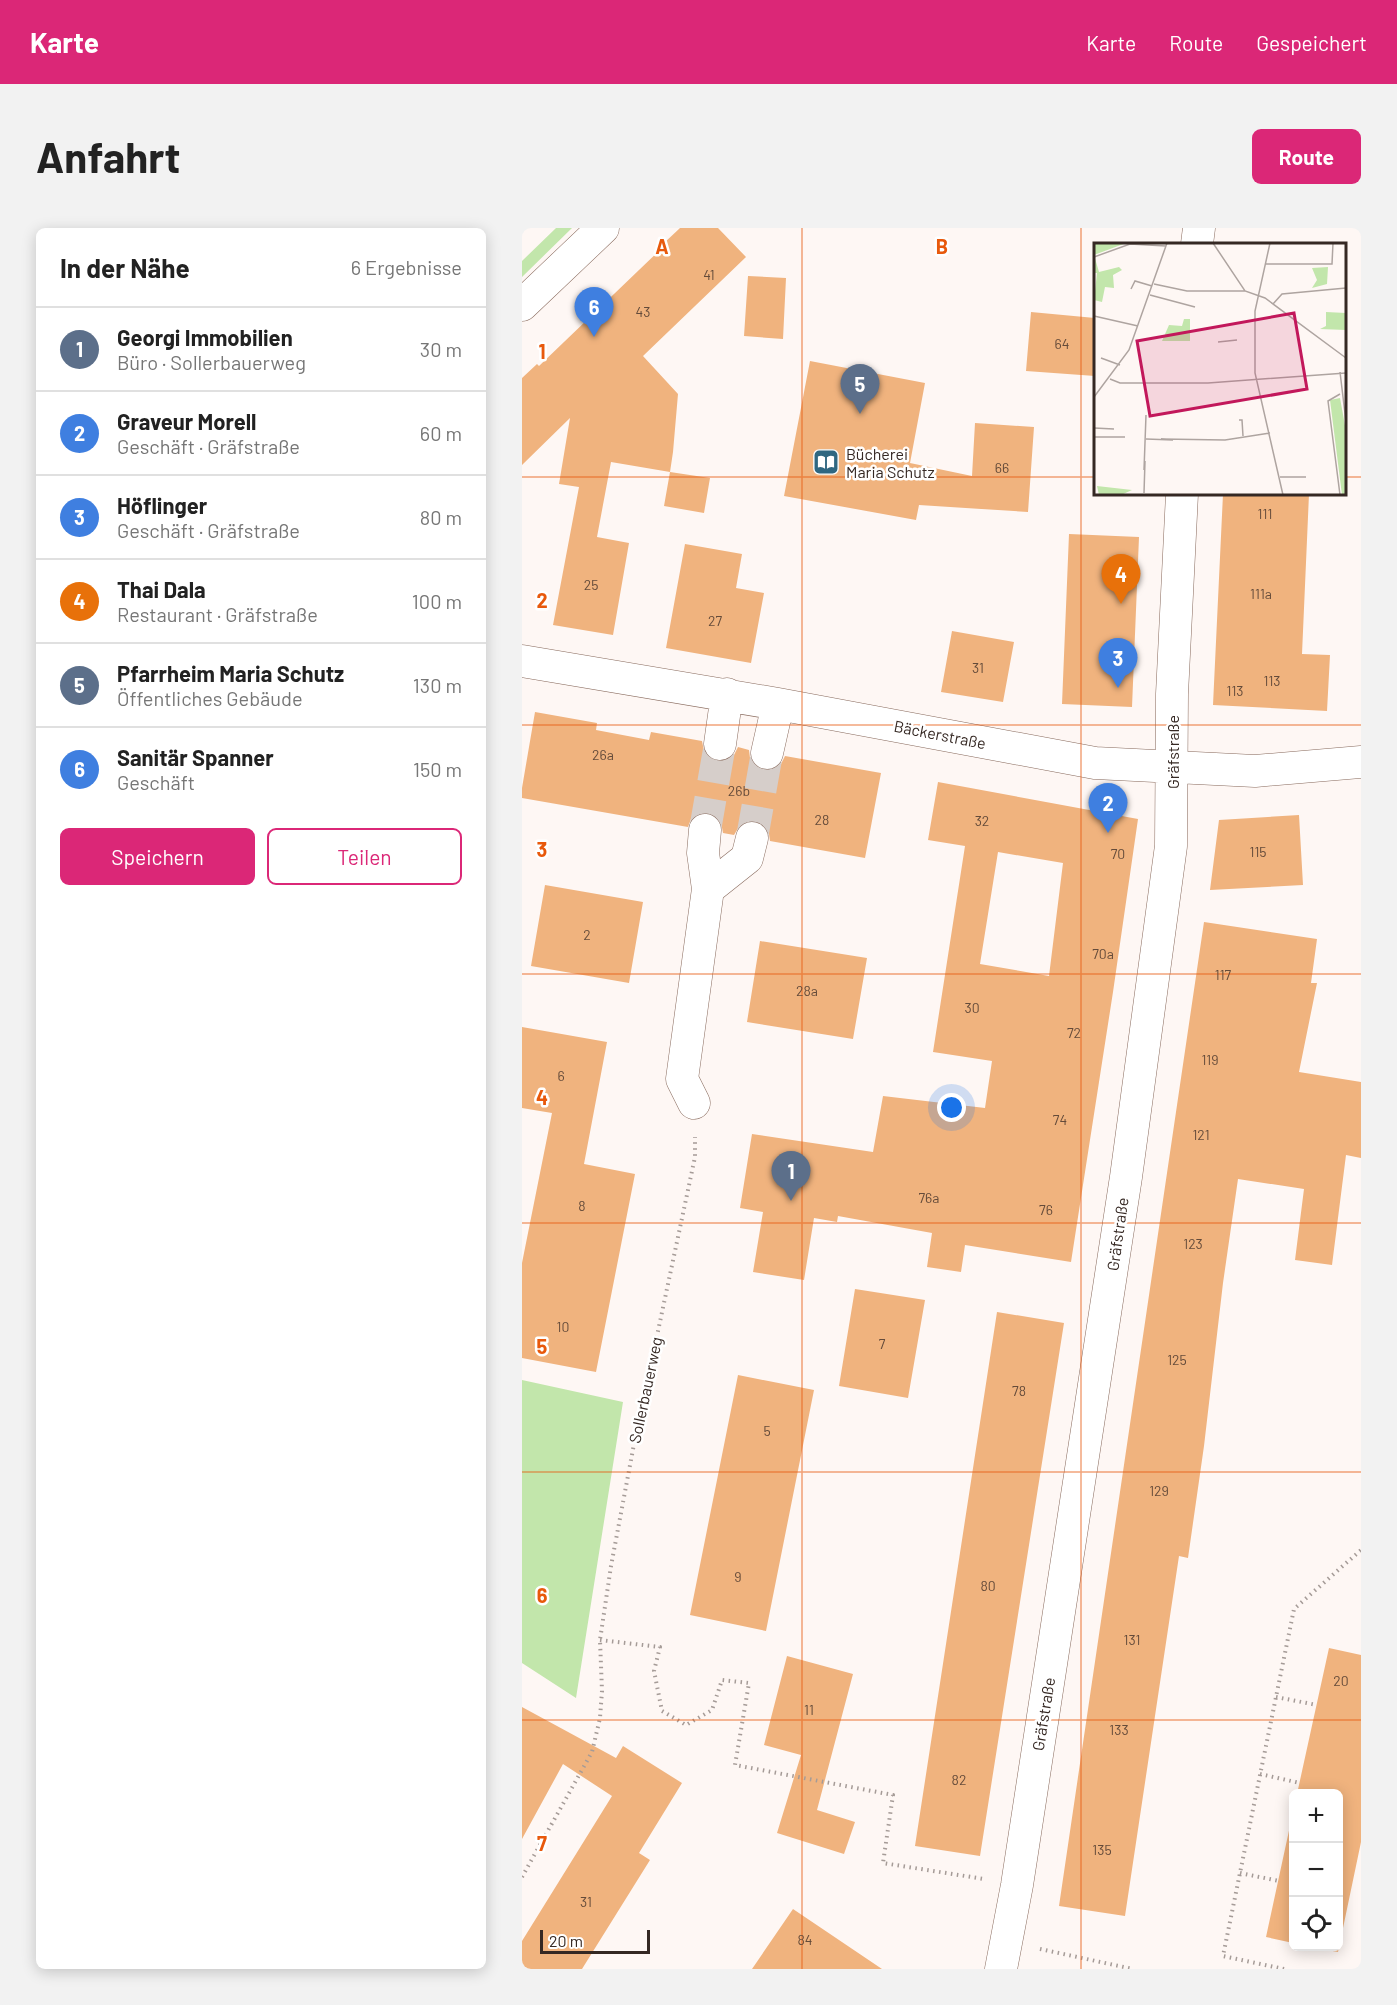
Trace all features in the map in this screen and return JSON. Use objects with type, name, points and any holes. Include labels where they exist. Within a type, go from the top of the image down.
[{"type":"street","points":[[522,306],[603,228]]},
{"type":"street","points":[[1197,243],[1199,228]]},
{"type":"street","name":"Gräfstraße","points":[[1004,1955],[1017,1885],[1132,1130],[1171,846],[1172,694],[1182,495]]},
{"type":"street","name":"Bäckerstraße","points":[[522,661],[727,694],[1095,763],[1255,771],[1361,762]]},
{"type":"street","points":[[720,744],[727,694]]},
{"type":"street","points":[[767,753],[778,704]]},
{"type":"street","points":[[694,1103],[682,1079],[708,889],[703,853],[705,830]]},
{"type":"street","points":[[708,889],[747,858],[752,838]]},
{"type":"path","name":"Sollerbauerweg","points":[[522,1877],[592,1752],[600,1718],[602,1691],[600,1640],[611,1566],[634,1444],[695,1157],[694,1103]]},
{"type":"path","points":[[1284,1969],[1223,1956],[1294,1610],[1361,1550]]},
{"type":"path","points":[[600,1640],[660,1647],[654,1671],[662,1711],[686,1725],[712,1710],[722,1680],[749,1683],[735,1765],[893,1795],[883,1863],[1017,1885]]},
{"type":"path","points":[[1276,1697],[1317,1705]]},
{"type":"path","points":[[1260,1774],[1300,1783]]},
{"type":"path","points":[[1240,1873],[1279,1881]]},
{"type":"path","points":[[1004,1955],[1133,1969]]},
{"type":"green space","points":[[556,228],[572,228],[522,277],[522,261]]},
{"type":"green space","points":[[522,1380],[623,1402],[576,1698],[522,1663]]},
{"type":"building","points":[[680,228],[718,228],[746,257],[643,356],[678,394],[673,452],[670,472],[611,462],[597,537],[629,543],[613,635],[553,625],[579,487],[559,484],[570,418],[522,465],[522,378],[537,364],[539,366]]},
{"type":"building","points":[[748,276],[786,278],[783,339],[744,336]]},
{"type":"building","points":[[1031,312],[1094,318],[1094,376],[1026,371]]},
{"type":"building","points":[[810,361],[925,383],[910,463],[972,476],[975,423],[1034,427],[1028,512],[919,505],[916,520],[784,496]]},
{"type":"building","points":[[670,472],[710,478],[704,513],[664,506]]},
{"type":"building","points":[[1223,495],[1309,495],[1302,654],[1330,655],[1327,711],[1213,705]]},
{"type":"building","points":[[1069,534],[1139,537],[1132,707],[1062,704]]},
{"type":"building","points":[[685,544],[742,554],[736,588],[764,593],[751,663],[666,648]]},
{"type":"building","points":[[952,631],[1014,642],[1003,702],[941,692]]},
{"type":"building","points":[[535,712],[597,723],[596,730],[649,740],[651,732],[702,741],[704,751],[709,758],[717,762],[727,760],[734,755],[738,747],[749,750],[754,766],[764,771],[780,766],[785,756],[881,773],[865,858],[770,841],[765,826],[756,820],[740,825],[734,835],[723,833],[721,822],[716,816],[707,812],[697,814],[691,819],[688,827],[522,798]]},
{"type":"building","points":[[938,782],[1138,819],[1071,1262],[965,1245],[961,1272],[927,1267],[932,1233],[838,1216],[837,1222],[814,1218],[804,1280],[753,1272],[763,1212],[740,1208],[752,1134],[873,1152],[883,1096],[985,1108],[992,1061],[933,1052],[965,846],[928,840]],"holes":[[[998,852],[1063,863],[1049,976],[980,964]]]},
{"type":"building","points":[[1299,815],[1303,885],[1210,890],[1219,820]]},
{"type":"building","points":[[545,885],[643,902],[629,983],[531,966]]},
{"type":"building","points":[[1204,922],[1317,939],[1311,983],[1317,983],[1299,1072],[1361,1082],[1361,1158],[1346,1155],[1332,1265],[1295,1260],[1304,1189],[1238,1179],[1188,1558],[1179,1556],[1125,1916],[1059,1906]]},
{"type":"building","points":[[760,941],[867,958],[853,1039],[747,1022]]},
{"type":"building","points":[[522,1027],[607,1042],[584,1164],[635,1174],[596,1372],[522,1358],[522,1263],[552,1113],[522,1108]]},
{"type":"building","points":[[855,1289],[925,1300],[908,1398],[839,1386]]},
{"type":"building","points":[[997,1312],[1064,1323],[980,1856],[915,1846]]},
{"type":"building","points":[[738,1375],[814,1390],[766,1631],[690,1615]]},
{"type":"building","points":[[1329,1648],[1361,1655],[1361,1842],[1343,1928],[1343,1789],[1298,1789]]},
{"type":"building","points":[[787,1656],[853,1674],[817,1810],[855,1822],[844,1854],[777,1833],[801,1755],[764,1745]]},
{"type":"building","points":[[522,1707],[616,1758],[623,1746],[682,1783],[639,1853],[650,1860],[582,1969],[522,1969],[522,1941],[612,1796],[563,1764],[522,1839]]},
{"type":"building","points":[[1289,1831],[1289,1942],[1266,1937]]},
{"type":"building","points":[[793,1909],[882,1969],[752,1969]]},
{"type":"tunnel","points":[[705,830],[720,744]]},
{"type":"tunnel","points":[[752,838],[767,753]]},
{"type":"place","name":"Sanitär Spanner","points":[[594,337]]},
{"type":"place","name":"Pfarrheim Maria Schutz","points":[[860,414]]},
{"type":"place","name":"Bücherei Maria Schutz","points":[[826,462]]},
{"type":"place","name":"Thai Dala","points":[[1121,604]]},
{"type":"place","name":"Höflinger","points":[[1118,688]]},
{"type":"place","name":"Graveur Morell","points":[[1108,833]]},
{"type":"place","name":"Georgi Immobilien","points":[[791,1201]]}]
